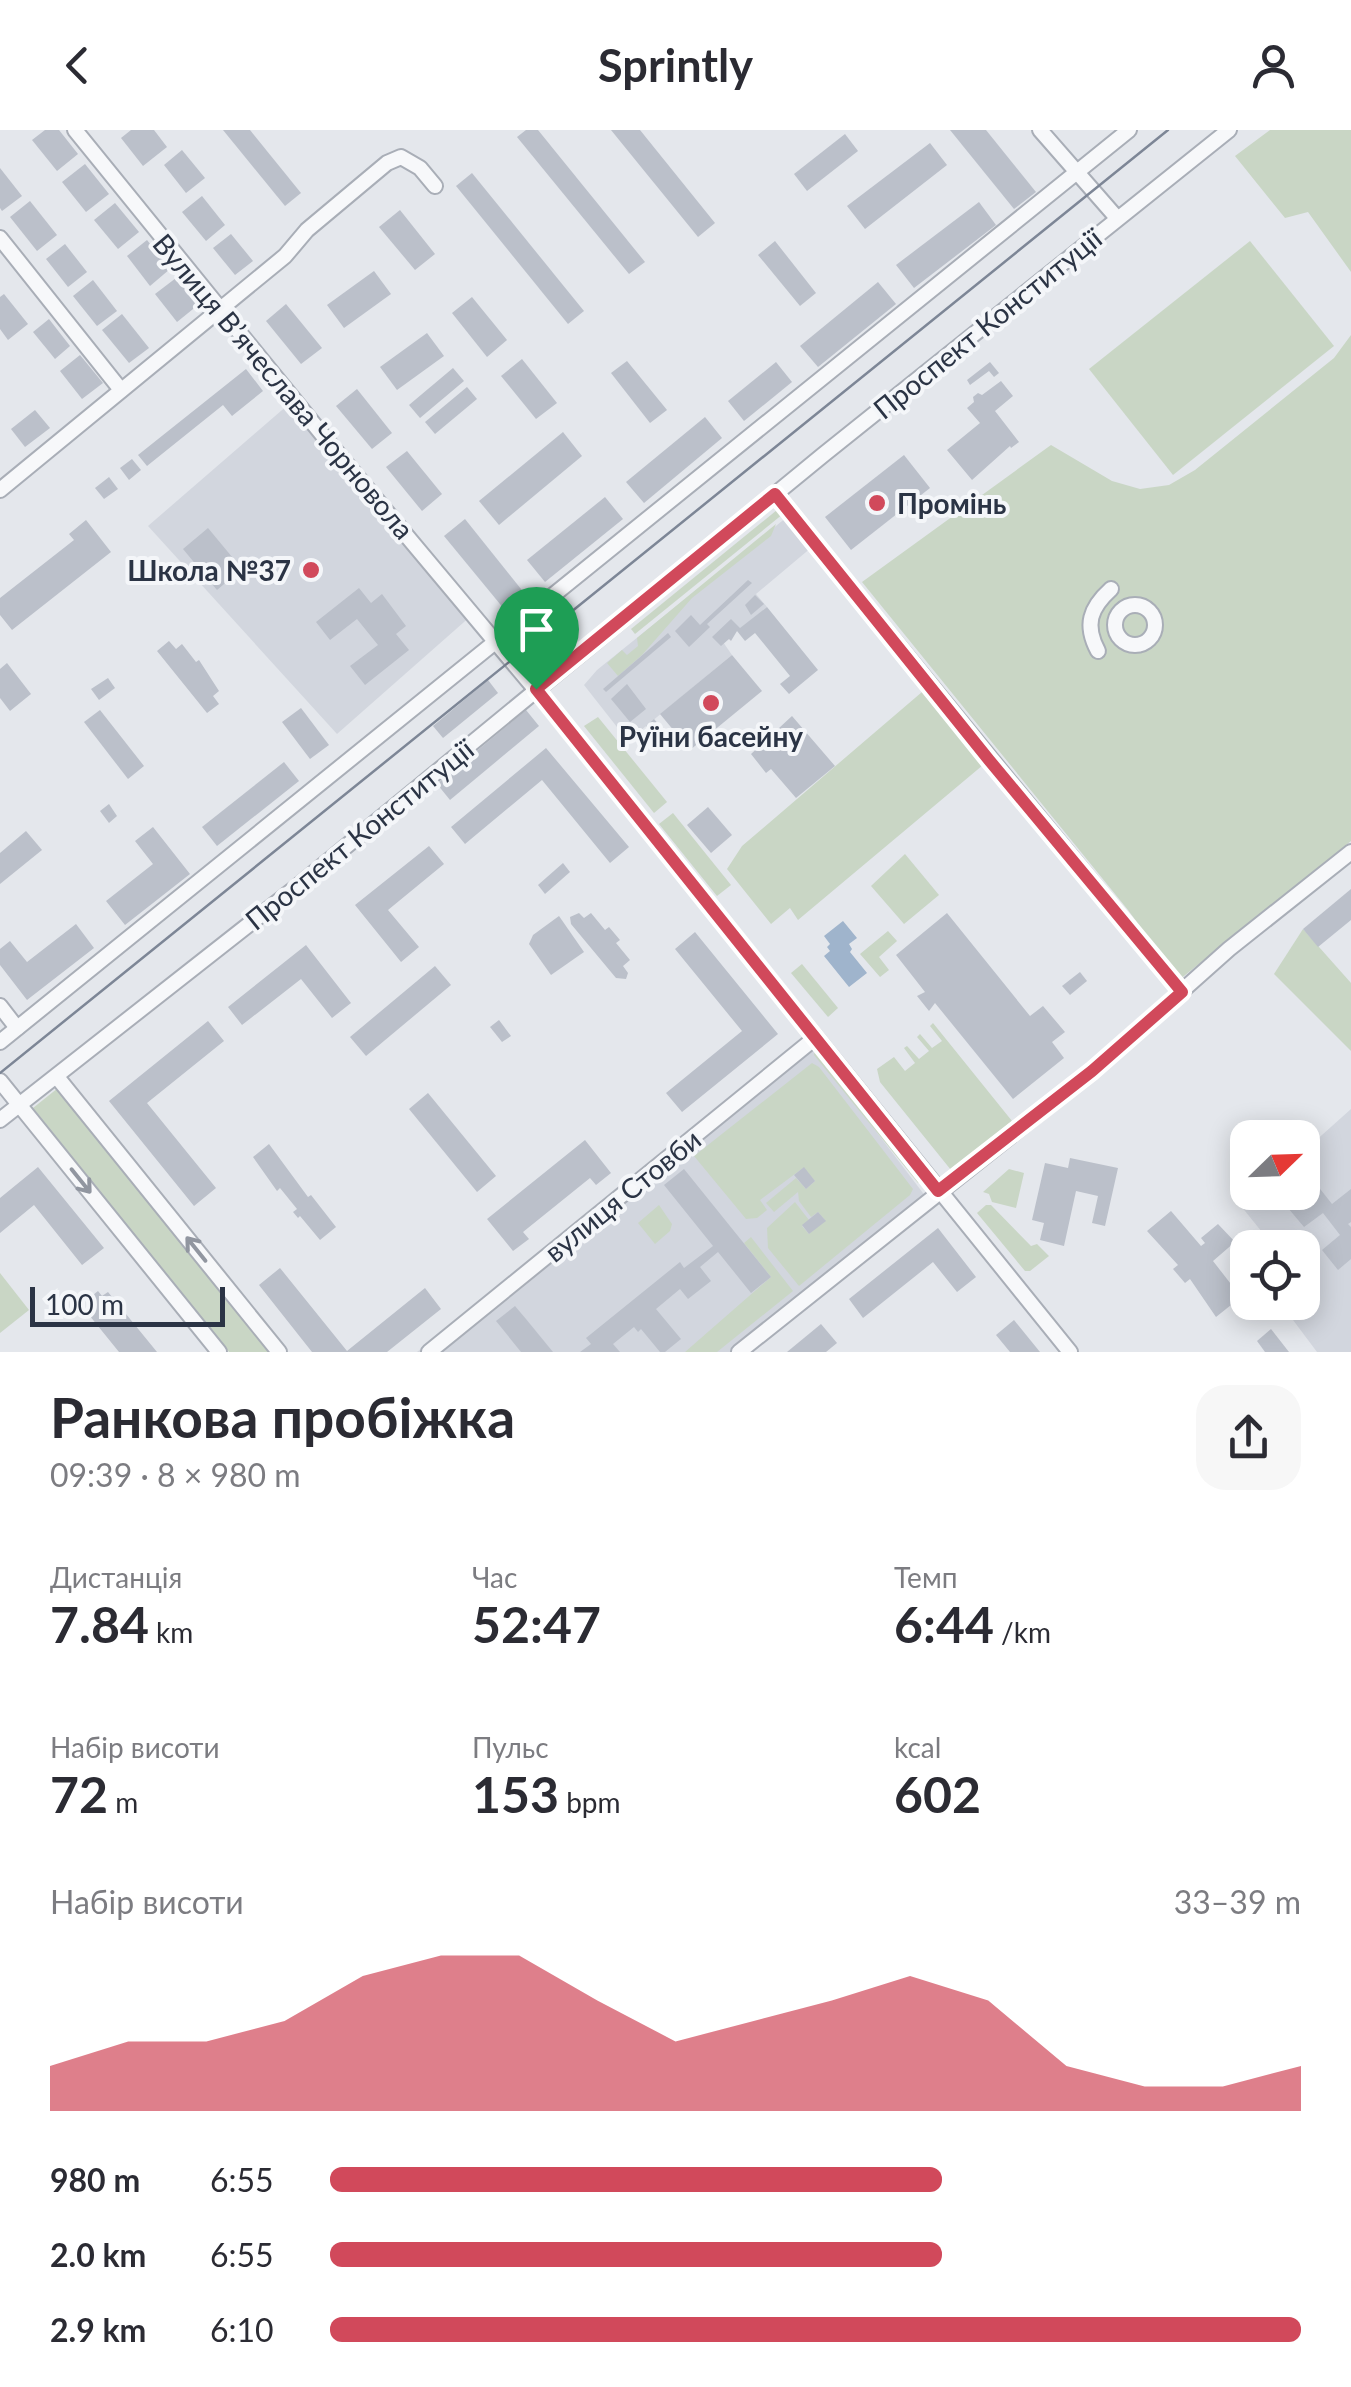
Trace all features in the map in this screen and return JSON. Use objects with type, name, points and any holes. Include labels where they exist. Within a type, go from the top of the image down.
[{"type":"street","name":"Вулиця Вʼячеслава Чорновола","points":[[75,130],[495,641]]},
{"type":"street","points":[[1040,130],[1118,218]]},
{"type":"street","points":[[0,1042],[1129,130]]},
{"type":"street","name":"Проспект Конституції","points":[[0,1120],[299,884],[775,494],[1229,130]]},
{"type":"street","points":[[0,490],[285,256],[307,230],[387,164],[401,158],[410,161],[434,186]]},
{"type":"street","points":[[0,238],[121,390]]},
{"type":"street","points":[[775,494],[1182,992]]},
{"type":"street","points":[[1098,651],[1091,636],[1091,615],[1111,589]]},
{"type":"street","points":[[495,641],[1070,1352]]},
{"type":"street","points":[[739,1352],[1092,1071],[1229,949],[1351,852]]},
{"type":"street","points":[[0,1006],[17,1028]]},
{"type":"street","name":"вулиця Стовби","points":[[429,1352],[815,1038]]},
{"type":"street","points":[[57,1077],[279,1352]]},
{"type":"street","points":[[0,1081],[219,1352]]},
{"type":"shaded area","name":"Школа №37","points":[[289,404],[472,615],[337,734],[148,526]]},
{"type":"shaded area","points":[[787,517],[812,547],[756,594],[767,607],[723,642],[732,655],[628,741],[584,685],[597,670]]},
{"type":"shaded area","points":[[805,1038],[926,1197],[734,1352],[417,1352]]},
{"type":"shaded area","points":[[1351,1109],[1351,1352],[1317,1352],[1293,1320],[1320,1320],[1320,1230],[1260,1230],[1244,1210],[1320,1210],[1320,1137]]},
{"type":"green space","points":[[1270,130],[1351,130],[1351,272],[1308,212],[1285,218],[1235,156]]},
{"type":"green space","points":[[1250,241],[1334,346],[1173,475],[1089,369]]},
{"type":"green space","points":[[1351,335],[1351,841],[1179,980],[1128,910],[862,582],[1051,445],[1112,481],[1140,489],[1169,485],[1195,470],[1334,358]]},
{"type":"green space","points":[[777,510],[783,514],[635,634],[631,629]]},
{"type":"green space","points":[[776,524],[771,536],[692,598],[618,676],[607,663],[622,650],[627,655],[638,646],[637,638]]},
{"type":"green space","points":[[929,686],[989,760],[798,920],[790,908],[771,924],[727,869],[742,846]]},
{"type":"green space","points":[[598,717],[667,802],[654,813],[584,726]]},
{"type":"green space","points":[[673,813],[731,885],[717,896],[659,824]]},
{"type":"green space","points":[[905,854],[939,895],[904,924],[871,886]]},
{"type":"green space","points":[[1303,929],[1351,983],[1351,1051],[1274,974]]},
{"type":"green space","points":[[888,931],[897,941],[879,957],[889,970],[880,977],[860,954]]},
{"type":"green space","points":[[802,964],[838,1008],[828,1017],[791,973]]},
{"type":"green space","points":[[933,1023],[1012,1121],[951,1170],[880,1082],[877,1069],[894,1057],[905,1071],[915,1063],[904,1048],[907,1046],[919,1059],[929,1051],[917,1037],[920,1034],[932,1048],[942,1041],[930,1026]]},
{"type":"green space","points":[[815,1050],[923,1181],[918,1183],[814,1055]]},
{"type":"green space","points":[[812,1063],[913,1189],[799,1286],[768,1248],[767,1228],[795,1202],[809,1220],[802,1226],[809,1234],[825,1220],[818,1212],[811,1217],[799,1201],[798,1192],[774,1212],[766,1203],[796,1178],[806,1189],[815,1181],[803,1168],[760,1200],[767,1210],[757,1218],[746,1219],[694,1156]]},
{"type":"green space","points":[[58,1088],[270,1352],[229,1352],[33,1108]]},
{"type":"green space","points":[[1009,1169],[1024,1173],[1016,1208],[992,1202],[989,1194],[983,1192]]},
{"type":"green space","points":[[659,1205],[672,1224],[670,1231],[655,1244],[638,1223]]},
{"type":"green space","points":[[991,1205],[1031,1246],[1037,1244],[1049,1256],[1025,1271],[977,1213]]},
{"type":"green space","points":[[751,1237],[793,1291],[717,1352],[685,1352],[771,1277],[744,1243]]},
{"type":"green space","points":[[0,1273],[29,1310],[0,1333]]},
{"type":"water","points":[[843,921],[857,938],[849,944],[850,952],[867,973],[849,987],[824,956],[830,951],[830,944],[824,936]]},
{"type":"building","points":[[45,130],[59,130],[78,154],[57,171],[32,140]]},
{"type":"building","points":[[131,130],[154,130],[167,147],[143,166],[121,138]]},
{"type":"building","points":[[223,130],[250,130],[301,193],[285,206]]},
{"type":"building","points":[[526,130],[538,130],[645,262],[629,274],[517,137]]},
{"type":"building","points":[[611,130],[640,130],[715,223],[698,237]]},
{"type":"building","points":[[950,130],[986,130],[1036,192],[1014,209]]},
{"type":"building","points":[[845,134],[858,151],[807,191],[794,174]]},
{"type":"building","points":[[930,143],[947,165],[865,229],[847,206]]},
{"type":"building","points":[[182,150],[205,178],[186,193],[164,165]]},
{"type":"building","points":[[85,164],[109,194],[86,212],[62,182]]},
{"type":"building","points":[[0,168],[22,196],[2,211],[0,208]]},
{"type":"building","points":[[472,173],[584,311],[568,324],[456,186]]},
{"type":"building","points":[[202,196],[225,225],[206,241],[182,212]]},
{"type":"building","points":[[30,201],[57,235],[37,251],[10,217]]},
{"type":"building","points":[[979,202],[996,225],[914,288],[896,265]]},
{"type":"building","points":[[115,203],[139,232],[118,249],[94,220]]},
{"type":"building","points":[[400,210],[435,254],[415,270],[379,227]]},
{"type":"building","points":[[231,234],[253,261],[235,275],[213,248]]},
{"type":"building","points":[[147,240],[170,269],[150,286],[127,256]]},
{"type":"building","points":[[775,241],[816,293],[800,306],[758,255]]},
{"type":"building","points":[[65,244],[87,272],[68,287],[46,259]]},
{"type":"building","points":[[374,271],[391,294],[344,328],[327,305]]},
{"type":"building","points":[[176,278],[198,305],[177,322],[155,294]]},
{"type":"building","points":[[93,280],[117,311],[97,326],[73,296]]},
{"type":"building","points":[[878,282],[896,304],[818,367],[800,346]]},
{"type":"building","points":[[4,294],[28,324],[8,340],[0,329],[0,297]]},
{"type":"building","points":[[472,297],[507,340],[487,357],[452,313]]},
{"type":"building","points":[[286,304],[322,348],[301,364],[266,321]]},
{"type":"building","points":[[122,314],[149,348],[129,363],[102,330]]},
{"type":"building","points":[[49,319],[70,346],[55,359],[33,332]]},
{"type":"building","points":[[427,333],[444,356],[397,390],[380,367]]},
{"type":"building","points":[[80,355],[103,383],[82,399],[60,371]]},
{"type":"building","points":[[522,359],[557,403],[536,419],[501,376]]},
{"type":"building","points":[[627,361],[667,410],[650,423],[611,373]]},
{"type":"building","points":[[776,362],[792,382],[744,421],[728,401]]},
{"type":"building","points":[[990,362],[999,373],[994,377],[989,371],[970,385],[967,380]]},
{"type":"building","points":[[453,368],[464,381],[420,418],[409,405]]},
{"type":"building","points":[[246,369],[263,391],[232,416],[223,405],[147,466],[138,455]]},
{"type":"building","points":[[1001,381],[1013,396],[995,411],[1019,442],[972,480],[947,450],[980,423],[967,408],[974,402],[973,397]]},
{"type":"building","points":[[467,387],[477,399],[435,434],[425,422]]},
{"type":"building","points":[[357,389],[392,433],[372,449],[336,406]]},
{"type":"building","points":[[35,410],[50,428],[25,447],[11,429]]},
{"type":"building","points":[[705,417],[722,438],[644,503],[626,482]]},
{"type":"building","points":[[563,432],[582,456],[499,525],[479,501]]},
{"type":"building","points":[[407,451],[442,494],[422,511],[386,467]]},
{"type":"building","name":"Промінь","points":[[904,455],[930,488],[851,550],[825,517]]},
{"type":"building","points":[[132,459],[141,470],[129,480],[120,468]]},
{"type":"building","points":[[109,477],[118,489],[104,499],[95,488]]},
{"type":"building","points":[[605,497],[623,519],[545,582],[527,560]]},
{"type":"building","points":[[465,519],[529,599],[509,615],[444,536]]},
{"type":"building","points":[[86,520],[111,552],[12,630],[0,615],[0,598],[74,540],[69,534]]},
{"type":"building","points":[[208,528],[242,569],[217,590],[183,549]]},
{"type":"building","points":[[748,580],[752,583],[707,624],[710,627],[689,647],[675,631],[691,615],[700,625]]},
{"type":"building","points":[[359,588],[371,603],[382,594],[406,626],[396,634],[409,650],[365,685],[350,666],[378,645],[357,619],[330,640],[316,622]]},
{"type":"building","points":[[755,595],[764,604],[751,615],[745,605]]},
{"type":"building","points":[[767,607],[818,670],[789,694],[780,684],[790,676],[755,633],[745,641],[737,631],[731,641],[721,646],[712,637],[731,619],[740,628]]},
{"type":"building","points":[[668,633],[671,637],[606,692],[603,689]]},
{"type":"building","points":[[543,640],[550,649],[539,658],[531,649]]},
{"type":"building","points":[[169,641],[176,649],[182,644],[196,662],[199,660],[219,691],[213,696],[219,704],[207,713],[157,651]]},
{"type":"building","name":"Руїни басейну","points":[[732,655],[762,691],[690,750],[660,714]]},
{"type":"building","points":[[7,663],[31,694],[10,711],[0,698],[0,669]]},
{"type":"building","points":[[108,678],[115,688],[99,700],[91,689]]},
{"type":"building","points":[[488,680],[498,693],[443,738],[433,726]]},
{"type":"building","points":[[627,684],[646,709],[630,722],[611,699]]},
{"type":"building","points":[[301,708],[329,745],[310,759],[282,722]]},
{"type":"building","points":[[100,710],[144,766],[128,779],[84,722]]},
{"type":"building","points":[[526,710],[539,726],[450,800],[437,784]]},
{"type":"building","points":[[792,716],[835,766],[796,798],[771,769],[766,773],[751,754]]},
{"type":"building","points":[[654,719],[667,734],[659,741],[646,726]]},
{"type":"building","points":[[546,748],[629,847],[610,863],[542,780],[465,844],[451,827]]},
{"type":"building","points":[[284,762],[299,781],[217,846],[202,827]]},
{"type":"building","points":[[109,804],[117,816],[109,823],[100,811]]},
{"type":"building","points":[[708,807],[732,835],[711,853],[687,825]]},
{"type":"building","points":[[153,827],[190,874],[125,925],[106,901],[153,864],[135,841]]},
{"type":"building","points":[[26,831],[42,850],[0,884],[0,853]]},
{"type":"building","points":[[429,846],[444,864],[388,910],[419,947],[401,962],[355,905]]},
{"type":"building","points":[[563,863],[570,872],[545,894],[538,885]]},
{"type":"building","points":[[1351,889],[1351,920],[1318,947],[1303,929]]},
{"type":"building","points":[[579,913],[584,918],[591,913],[620,940],[616,943],[630,960],[623,966],[628,973],[626,979],[616,978],[571,924],[570,917]]},
{"type":"building","points":[[947,913],[1030,1016],[1043,1006],[1065,1032],[1052,1042],[1064,1058],[1013,1099],[935,1003],[929,1011],[917,996],[925,992],[896,955]]},
{"type":"building","points":[[559,916],[584,952],[551,975],[529,944],[533,935]]},
{"type":"building","points":[[76,924],[94,948],[27,1000],[0,965],[0,949],[10,941],[27,962]]},
{"type":"building","points":[[695,932],[778,1034],[682,1112],[666,1093],[742,1031],[675,949]]},
{"type":"building","points":[[306,945],[351,1003],[332,1018],[301,979],[242,1025],[228,1007]]},
{"type":"building","points":[[435,966],[451,985],[366,1056],[350,1037]]},
{"type":"building","points":[[1080,972],[1087,981],[1070,995],[1062,986]]},
{"type":"building","points":[[499,1020],[511,1036],[502,1042],[490,1027]]},
{"type":"building","points":[[208,1021],[224,1041],[147,1103],[216,1188],[194,1206],[109,1101]]},
{"type":"building","points":[[428,1093],[496,1176],[477,1192],[409,1109]]},
{"type":"building","points":[[585,1140],[611,1173],[596,1185],[590,1178],[523,1232],[529,1239],[513,1251],[487,1219]]},
{"type":"building","points":[[269,1144],[336,1227],[320,1240],[293,1212],[297,1209],[280,1188],[277,1191],[253,1157]]},
{"type":"building","points":[[1070,1158],[1118,1168],[1105,1226],[1092,1223],[1098,1196],[1076,1191],[1064,1246],[1040,1240],[1044,1223],[1032,1220],[1045,1163],[1068,1168]]},
{"type":"building","points":[[38,1167],[104,1248],[82,1265],[34,1205],[0,1233],[0,1198]]},
{"type":"building","points":[[804,1167],[815,1181],[806,1189],[794,1175]]},
{"type":"building","points":[[684,1169],[771,1277],[751,1293],[718,1252],[700,1267],[711,1281],[688,1299],[680,1289],[656,1309],[681,1339],[665,1352],[660,1352],[641,1329],[638,1332],[634,1327],[613,1344],[620,1352],[580,1352],[591,1344],[586,1338],[680,1262],[684,1268],[713,1246],[664,1185]]},
{"type":"building","points":[[1320,1189],[1332,1204],[1351,1189],[1351,1259],[1338,1270],[1322,1250],[1340,1235],[1323,1213],[1304,1227],[1290,1210],[1320,1210]]},
{"type":"building","points":[[1171,1211],[1201,1246],[1205,1243],[1201,1238],[1218,1224],[1230,1237],[1230,1246],[1213,1261],[1230,1283],[1230,1306],[1216,1317],[1190,1279],[1185,1283],[1173,1269],[1178,1265],[1147,1231]]},
{"type":"building","points":[[818,1212],[826,1221],[809,1234],[802,1225]]},
{"type":"building","points":[[938,1228],[976,1277],[957,1292],[933,1262],[863,1318],[849,1299]]},
{"type":"building","points":[[280,1268],[347,1351],[425,1288],[441,1309],[387,1352],[312,1352],[259,1285]]},
{"type":"building","points":[[98,1291],[102,1296],[108,1292],[157,1352],[119,1352],[85,1310],[91,1305],[87,1300]]},
{"type":"building","points":[[515,1306],[553,1352],[521,1352],[496,1321]]},
{"type":"building","points":[[1014,1320],[1040,1352],[1010,1352],[996,1335]]},
{"type":"building","points":[[821,1324],[837,1343],[826,1352],[787,1352]]},
{"type":"building","points":[[1271,1329],[1289,1352],[1265,1352],[1257,1341]]},
{"type":"tram line","points":[[0,1073],[1168,130]]},
{"type":"place","name":"Промінь","points":[[877,503]]},
{"type":"place","name":"Школа №37","points":[[311,570]]},
{"type":"place","name":"Руїни басейну","points":[[711,703]]},
{"type":"route","points":[[775,494],[1182,992],[1092,1071],[938,1191],[536,689],[775,494]]}]
